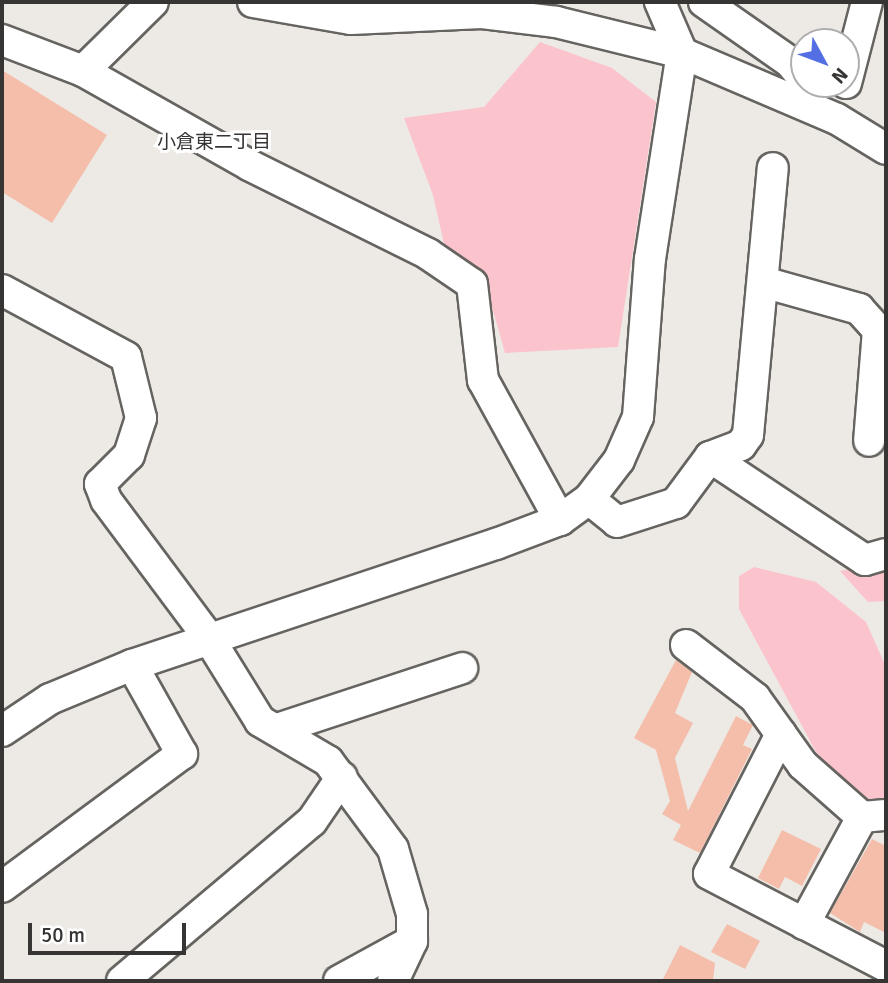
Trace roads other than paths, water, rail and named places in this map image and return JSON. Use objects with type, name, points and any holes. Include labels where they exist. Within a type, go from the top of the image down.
[{"type":"street","points":[[83,71],[153,2]]},
{"type":"street","points":[[253,2],[351,19],[493,15],[556,22],[682,53],[836,119],[886,149]]},
{"type":"street","points":[[2,731],[50,699],[132,665],[208,637],[560,520],[589,499],[619,460],[638,417],[650,259],[682,53],[660,2]]},
{"type":"street","points":[[705,2],[790,62]]},
{"type":"street","points":[[860,29],[867,2]]},
{"type":"street","points":[[2,40],[83,71],[249,165],[428,254],[472,284],[484,380],[560,520]]},
{"type":"street","points":[[819,98],[836,119]]},
{"type":"street","points":[[836,119],[842,98]]},
{"type":"street","points":[[589,499],[617,522],[677,503],[710,457],[741,445],[748,435],[773,168]]},
{"type":"street","points":[[763,282],[859,309],[877,330],[869,441]]},
{"type":"street","points":[[2,290],[127,357],[141,418],[129,455],[100,484],[106,500],[208,637],[260,721],[328,761],[393,849],[412,914],[412,941],[393,981]]},
{"type":"street","points":[[710,457],[865,560],[886,554]]},
{"type":"street","points":[[686,645],[755,698],[803,765],[874,816],[804,924]]},
{"type":"street","points":[[2,887],[182,754],[132,665]]},
{"type":"street","points":[[277,729],[462,668]]},
{"type":"street","points":[[781,734],[709,874],[886,966]]},
{"type":"street","points":[[122,981],[312,821],[342,778]]},
{"type":"street","points":[[340,981],[412,941]]},
{"type":"district","name":"小倉東二丁目","points":[[214,143]]}]
